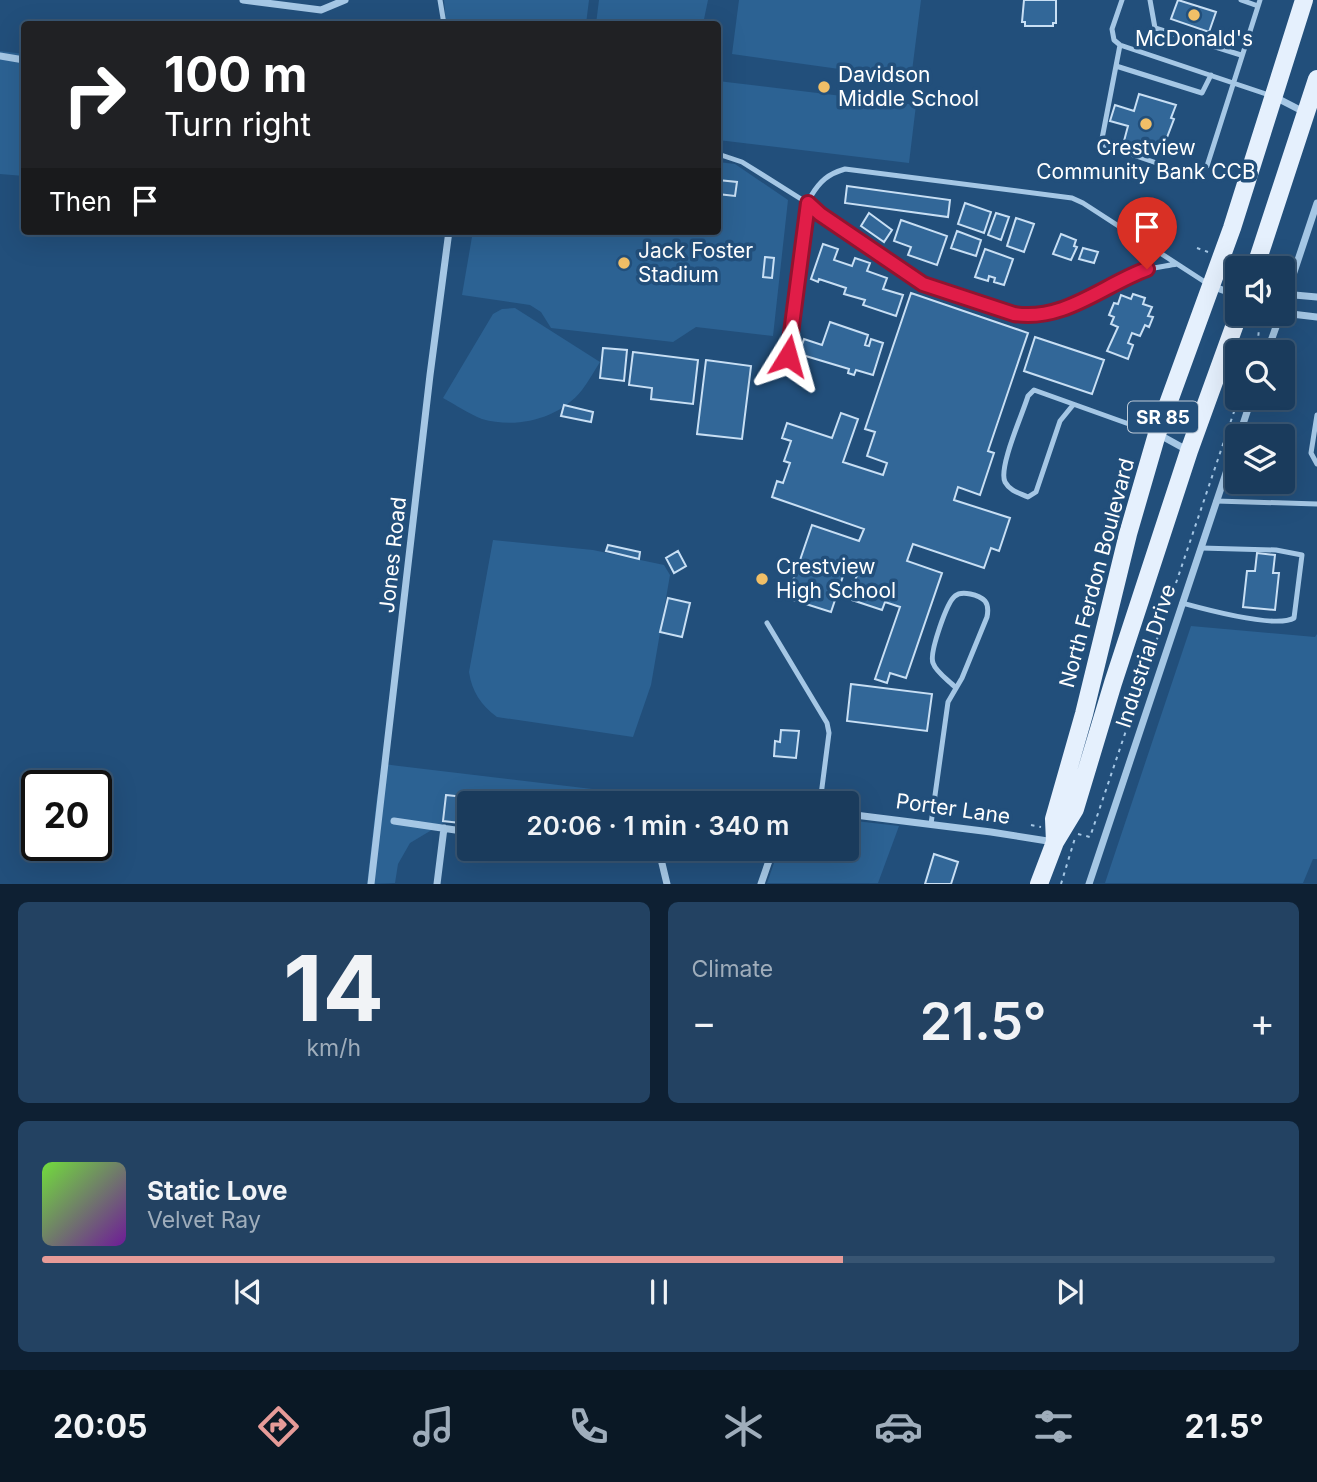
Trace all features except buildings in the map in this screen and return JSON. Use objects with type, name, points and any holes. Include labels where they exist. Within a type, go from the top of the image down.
[{"type":"main road","name":"North Ferdon Boulevard","points":[[1055,842],[1054,819],[1157,434],[1232,228],[1304,0]]},
{"type":"main road","points":[[1259,256],[1317,79]]},
{"type":"main road","name":"North Ferdon Boulevard","points":[[1040,884],[1055,842],[1075,809],[1189,451],[1234,326]]},
{"type":"street","points":[[243,0],[321,10],[345,0]]},
{"type":"street","points":[[0,57],[21,60]]},
{"type":"street","points":[[1272,96],[1307,113]]},
{"type":"street","points":[[1295,265],[1317,203]]},
{"type":"street","name":"Jones Road","points":[[371,884],[448,235]]},
{"type":"street","points":[[1210,285],[1225,291]]},
{"type":"street","points":[[1295,294],[1317,297]]},
{"type":"street","points":[[1295,314],[1317,317]]},
{"type":"street","points":[[1157,434],[1189,451]]},
{"type":"street","name":"Industrial Drive","points":[[1088,884],[1225,475]]},
{"type":"street","name":"Porter Lane","points":[[859,815],[1055,842]]},
{"type":"street","points":[[394,821],[457,830]]},
{"type":"street","points":[[437,884],[444,828]]},
{"type":"street","points":[[661,861],[667,884]]},
{"type":"street","points":[[762,883],[769,861]]},
{"type":"lane","points":[[440,0],[444,21]]},
{"type":"lane","points":[[1122,0],[1112,29],[1114,40],[1120,45],[1272,96]]},
{"type":"lane","points":[[1150,0],[1155,28],[1241,55]]},
{"type":"lane","points":[[1120,45],[1101,144],[1183,172],[1199,171],[1207,166],[1259,3],[1241,0]]},
{"type":"lane","points":[[1116,66],[1202,93],[1211,75]]},
{"type":"lane","points":[[721,155],[742,162],[811,205],[820,214],[923,284],[1022,316],[1045,315],[1065,309],[1131,275],[1147,269],[1177,264]]},
{"type":"lane","points":[[788,356],[811,196],[818,183],[831,173],[845,169],[1058,195],[1083,203],[1210,285]]},
{"type":"lane","points":[[1073,405],[1060,421],[1036,492],[1028,497],[1013,491],[1006,485],[1003,471],[1028,396],[1034,390],[1157,434]]},
{"type":"lane","points":[[1317,415],[1311,453],[1317,464]]},
{"type":"lane","points":[[1216,501],[1317,505]]},
{"type":"lane","points":[[1182,603],[1221,614],[1289,621],[1294,618],[1302,555],[1276,550],[1200,548]]},
{"type":"lane","points":[[931,824],[948,702],[962,678],[987,617],[988,607],[984,600],[965,593],[957,594],[950,601],[932,652],[932,662],[937,670],[955,687]]},
{"type":"lane","points":[[767,623],[827,723],[829,733],[822,791]]},
{"type":"path","points":[[1060,884],[1077,834],[1090,837],[1235,410]]},
{"type":"shaded area","points":[[444,0],[589,0],[586,21],[446,21]]},
{"type":"shaded area","points":[[599,0],[708,0],[704,21],[596,21]]},
{"type":"shaded area","points":[[739,0],[921,0],[911,79],[732,54]]},
{"type":"shaded area","points":[[0,51],[21,54],[21,176],[0,174]]},
{"type":"shaded area","points":[[721,81],[916,105],[909,163],[721,140]]},
{"type":"shaded area","name":"Jack Foster Stadium","points":[[721,162],[735,164],[788,200],[773,336],[696,327],[673,342],[551,328],[541,312],[530,305],[462,295],[472,235],[721,235]]},
{"type":"shaded area","points":[[515,308],[600,362],[585,387],[573,400],[549,415],[509,423],[482,419],[443,398],[493,314],[502,309]]},
{"type":"shaded area","points":[[493,540],[593,550],[664,565],[670,575],[651,685],[633,737],[497,717],[478,698],[469,672]]},
{"type":"shaded area","points":[[1191,626],[1315,637],[1317,634],[1317,859],[1313,859],[1303,883],[1105,883]]},
{"type":"shaded area","points":[[384,764],[610,791],[457,791],[457,822],[445,822],[410,843],[398,864],[395,883],[367,884],[377,797]]},
{"type":"shaded area","points":[[859,821],[899,826],[878,883],[767,883],[775,861],[859,861]]},
{"type":"place","name":"McDonald's","points":[[1194,15]]},
{"type":"place","name":"Davidson Middle School","points":[[824,87]]},
{"type":"place","name":"Crestview Community Bank CCB","points":[[1146,124]]},
{"type":"place","name":"Jack Foster Stadium","points":[[624,263]]},
{"type":"place","name":"Crestview High School","points":[[762,579]]},
{"type":"route","points":[[788,356],[808,203],[923,284],[1029,317],[1065,309],[1147,269]]}]
